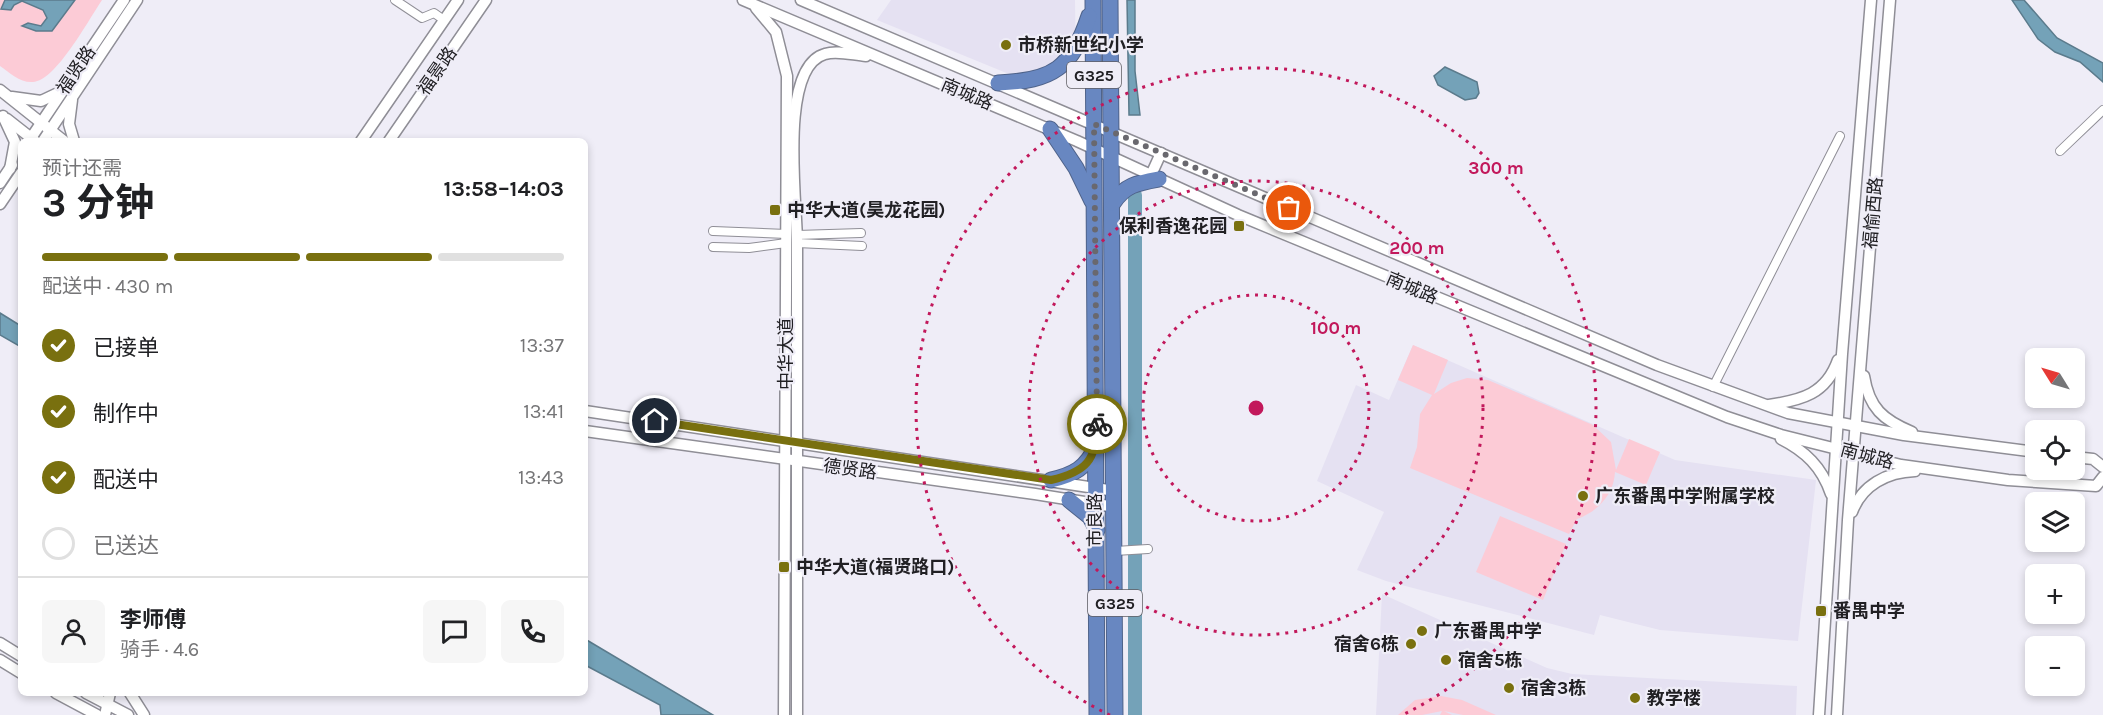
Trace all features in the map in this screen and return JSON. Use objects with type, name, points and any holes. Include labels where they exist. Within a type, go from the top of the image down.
[{"type":"highway","name":"市良路","points":[[1110,0],[1115,507],[1119,550],[1115,715]]},
{"type":"highway","points":[[999,83],[1035,80],[1067,63],[1081,41],[1093,2]]},
{"type":"highway","name":"市良路","points":[[1093,2],[1097,715]]},
{"type":"highway","points":[[1050,129],[1076,168],[1095,207]]},
{"type":"highway","points":[[1113,203],[1122,190],[1155,177]]},
{"type":"highway","points":[[1051,480],[1078,472],[1091,458],[1097,443]]},
{"type":"highway","points":[[1069,500],[1090,517],[1097,530]]},
{"type":"street","name":"福贤路","points":[[33,138],[124,0]]},
{"type":"street","name":"福贤路","points":[[45,138],[137,0]]},
{"type":"street","points":[[395,0],[422,18],[434,13],[444,20]]},
{"type":"street","name":"福景路","points":[[363,138],[458,0]]},
{"type":"street","name":"福景路","points":[[391,138],[486,0]]},
{"type":"street","name":"南城路","points":[[801,0],[1713,387],[1767,406],[1857,425],[1930,438],[2025,451]]},
{"type":"street","name":"福愉西路","points":[[1832,497],[1871,0]]},
{"type":"street","name":"福愉西路","points":[[1847,536],[1890,0]]},
{"type":"street","name":"南城路","points":[[747,2],[1050,129],[1238,216],[1674,397],[1761,428],[1854,453],[1937,471],[2008,480],[2096,486],[2103,477]]},
{"type":"street","name":"中华大道","points":[[747,2],[776,32],[792,94],[794,206],[785,440],[784,715]]},
{"type":"street","name":"中华大道","points":[[792,94],[812,60],[825,53],[878,57]]},
{"type":"street","points":[[4,93],[19,100],[41,101],[63,91]]},
{"type":"street","points":[[73,138],[69,116],[76,92]]},
{"type":"street","points":[[4,93],[60,138]]},
{"type":"street","points":[[1014,114],[1022,93]]},
{"type":"street","points":[[2060,152],[2103,110]]},
{"type":"street","points":[[2,115],[30,138]]},
{"type":"street","points":[[0,204],[18,173],[15,142],[2,115]]},
{"type":"street","points":[[1713,387],[1840,136]]},
{"type":"street","points":[[1155,177],[1161,153]]},
{"type":"street","points":[[0,183],[18,173]]},
{"type":"street","points":[[713,231],[862,246]]},
{"type":"street","points":[[713,247],[749,248],[792,239],[861,233]]},
{"type":"street","name":"中华大道","points":[[792,239],[798,462]]},
{"type":"street","points":[[1767,406],[1807,398],[1822,388],[1834,371],[1844,330]]},
{"type":"street","points":[[1861,355],[1866,390],[1875,411],[1894,425],[1930,438]]},
{"type":"street","points":[[786,407],[798,408]]},
{"type":"street","name":"德贤路","points":[[588,411],[1115,491]]},
{"type":"street","points":[[1761,428],[1794,446],[1813,460],[1824,476],[1832,497],[1819,715]]},
{"type":"street","name":"德贤路","points":[[588,431],[1115,507]]},
{"type":"street","points":[[2085,458],[2093,459],[2103,467]]},
{"type":"street","points":[[797,715],[798,462]]},
{"type":"street","points":[[1837,715],[1847,536],[1853,510],[1873,484],[1894,473],[1937,471]]},
{"type":"street","points":[[1119,550],[1148,549]]},
{"type":"street","points":[[0,643],[18,654]]},
{"type":"street","points":[[0,660],[18,671]]},
{"type":"street","points":[[62,696],[97,715]]},
{"type":"street","points":[[82,707],[85,696]]},
{"type":"street","points":[[92,696],[128,715]]},
{"type":"street","points":[[132,696],[144,715]]},
{"type":"shaded area","points":[[0,0],[102,0],[62,61],[42,79],[28,82],[19,79],[0,66]]},
{"type":"shaded area","name":"市桥新世纪小学","points":[[891,0],[1075,0],[1076,70],[1033,84],[877,20]]},
{"type":"shaded area","name":"广东番禺中学附属学校","points":[[1413,345],[1675,460],[1816,480],[1798,641],[1660,630],[1600,615],[1594,635],[1386,581],[1357,570],[1384,512],[1317,481],[1356,385],[1389,400]]},
{"type":"shaded area","points":[[1413,345],[1448,360],[1434,394],[1451,383],[1467,378],[1488,380],[1593,425],[1611,442],[1616,470],[1629,439],[1660,452],[1646,485],[1615,472],[1611,488],[1603,502],[1591,512],[1577,519],[1569,534],[1410,468],[1417,447],[1420,414],[1432,395],[1398,380]]},
{"type":"shaded area","points":[[1500,516],[1566,544],[1543,600],[1476,572]]},
{"type":"shaded area","name":"广东番禺中学","points":[[1382,594],[1547,668],[1572,674],[1797,686],[1796,715],[1376,715]]},
{"type":"shaded area","points":[[1441,696],[1462,700],[1496,715],[1463,715],[1444,711],[1452,715],[1440,715],[1442,711],[1422,715],[1398,715],[1415,700]]},
{"type":"water","points":[[5,0],[75,0],[52,31],[36,31],[22,26],[28,23],[41,26],[47,18],[43,10],[22,1],[14,5],[11,10],[1,9]]},
{"type":"water","points":[[1127,0],[1135,0],[1135,71],[1140,115],[1129,115]]},
{"type":"water","points":[[2012,0],[2024,0],[2057,38],[2103,63],[2103,82],[2080,62],[2055,52],[2038,39]]},
{"type":"water","points":[[1445,67],[1477,82],[1479,93],[1476,98],[1465,100],[1438,85],[1434,76]]},
{"type":"water","points":[[0,313],[18,324],[18,345],[0,335]]},
{"type":"water","points":[[588,641],[713,715],[661,715],[660,705],[588,667]]},
{"type":"waterway","points":[[1135,195],[1135,715]]},
{"type":"way so far","points":[[1097,424],[1094,124],[1289,208]]},
{"type":"place","name":"市桥新世纪小学","points":[[1006,45]]},
{"type":"place","name":"中华大道(昊龙花园)","points":[[775,210]]},
{"type":"place","name":"保利香逸花园","points":[[1239,226]]},
{"type":"place","name":"广东番禺中学附属学校","points":[[1583,496]]},
{"type":"place","name":"中华大道(福贤路口)","points":[[784,567]]},
{"type":"place","name":"番禺中学","points":[[1821,611]]},
{"type":"place","name":"广东番禺中学","points":[[1422,631]]},
{"type":"place","name":"宿舍6栋","points":[[1411,644]]},
{"type":"place","name":"宿舍5栋","points":[[1446,660]]},
{"type":"place","name":"宿舍3栋","points":[[1509,688]]},
{"type":"place","name":"教学楼","points":[[1635,698]]},
{"type":"route","points":[[655,421],[1051,480],[1078,472],[1086,465],[1097,443],[1097,424]]}]
